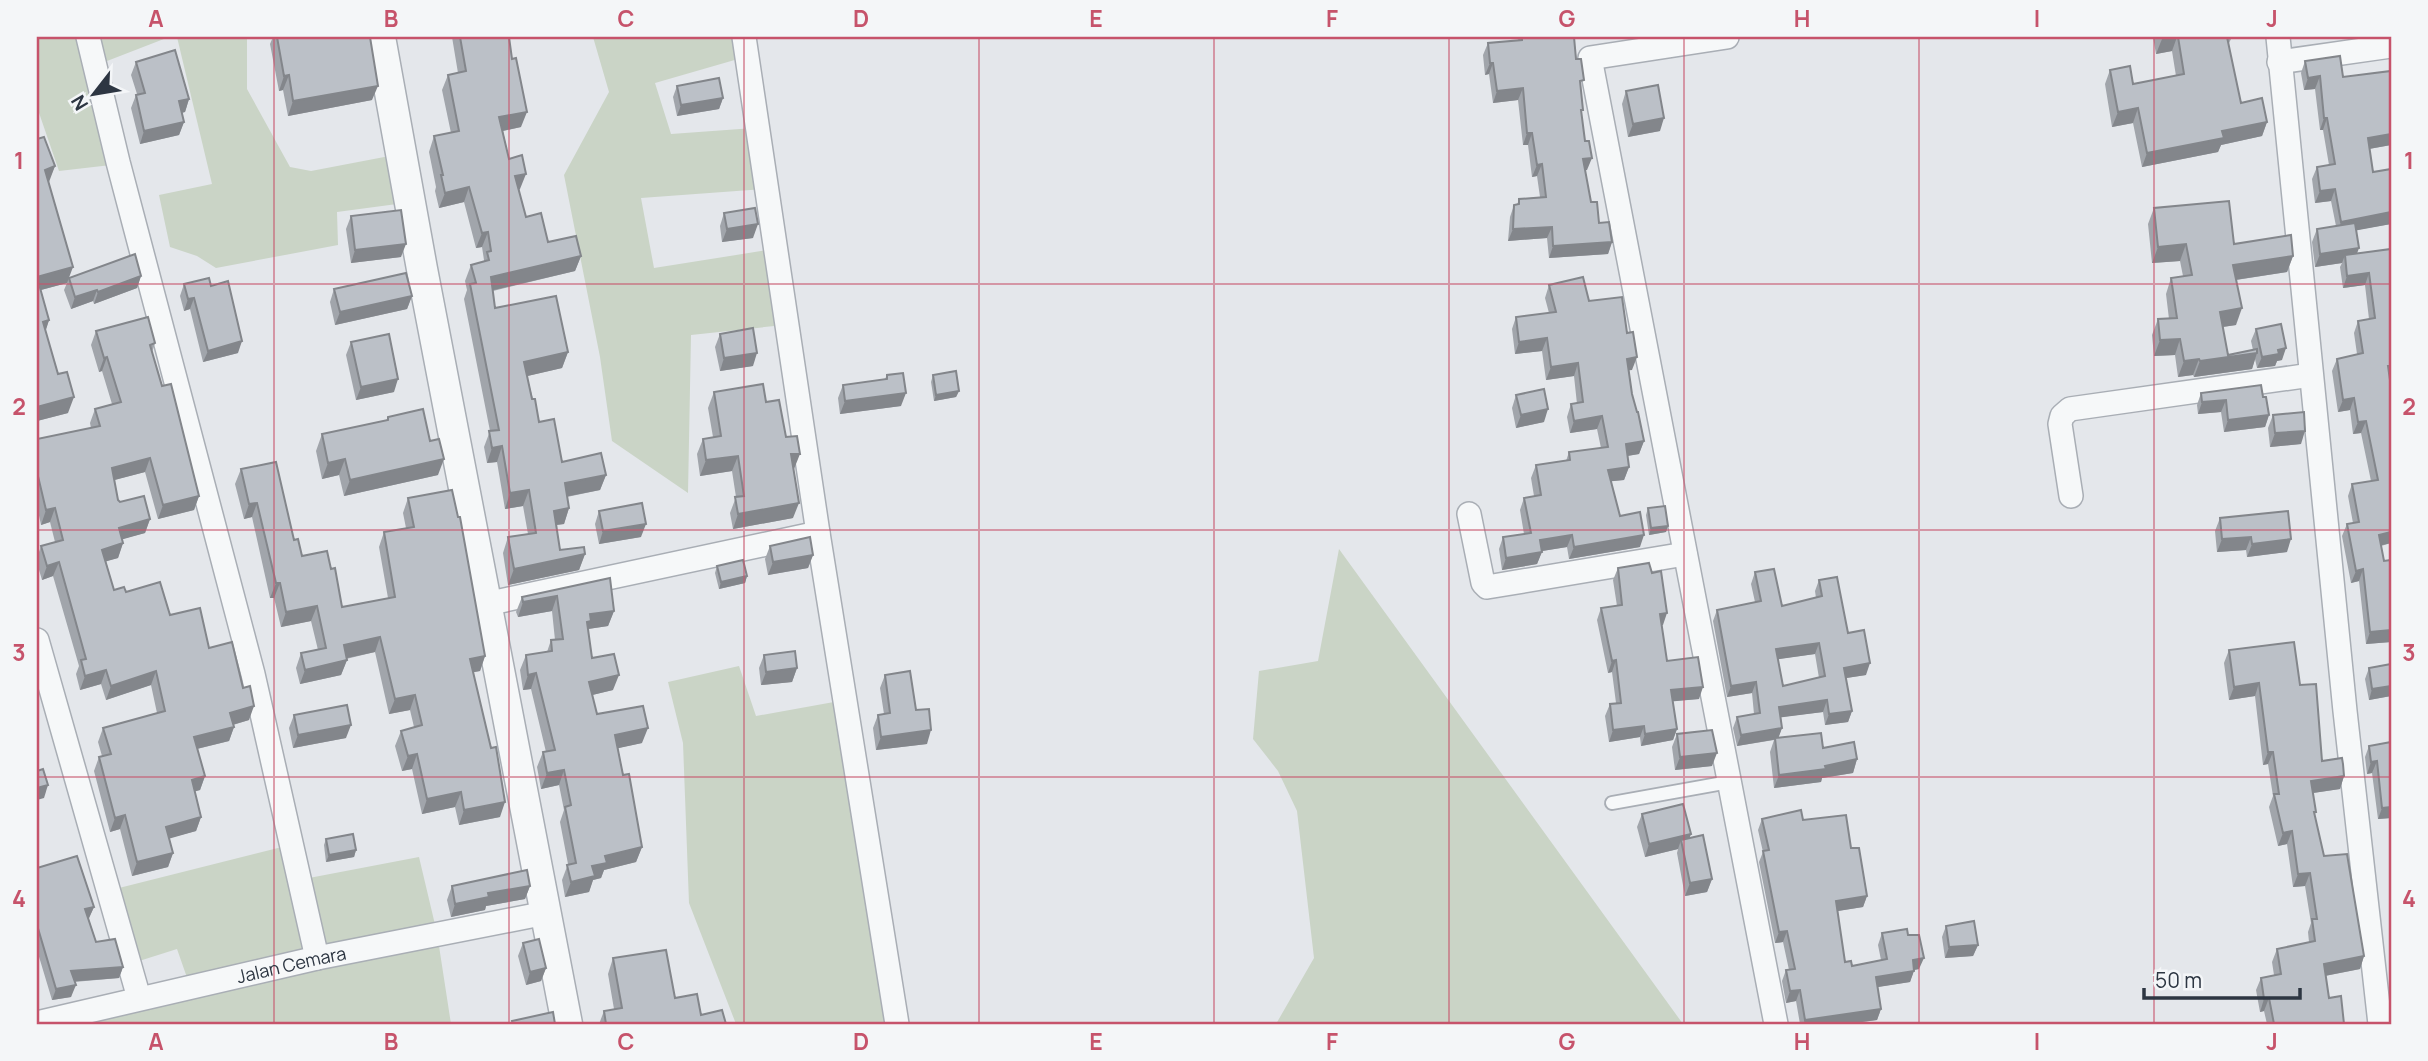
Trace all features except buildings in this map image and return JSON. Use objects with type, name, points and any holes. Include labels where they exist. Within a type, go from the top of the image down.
[{"type":"street","points":[[89,37],[118,162],[253,674],[317,958]]},
{"type":"street","points":[[380,37],[424,282],[568,1024]]},
{"type":"street","points":[[744,37],[818,533],[897,1024]]},
{"type":"street","points":[[1727,37],[1590,58],[1776,1024]]},
{"type":"street","points":[[2278,37],[2380,1024]]},
{"type":"street","points":[[2279,62],[2391,46]]},
{"type":"street","points":[[2071,496],[2060,424],[2062,416],[2070,409],[2311,375]]},
{"type":"street","points":[[1469,514],[1483,583],[1487,587],[1685,554]]},
{"type":"street","points":[[486,604],[818,533]]},
{"type":"street","points":[[37,640],[139,998]]},
{"type":"street","name":"Jalan Cemara","points":[[37,1023],[317,958],[546,913]]},
{"type":"lane","points":[[1612,803],[1729,782]]},
{"type":"green space","points":[[37,37],[169,37],[89,68],[111,165],[59,171],[37,107]]},
{"type":"green space","points":[[177,37],[247,37],[247,89],[290,167],[311,171],[400,154],[412,202],[337,212],[338,245],[216,268],[197,256],[170,247],[159,195],[212,184]]},
{"type":"green space","points":[[593,37],[742,37],[745,57],[655,83],[671,134],[754,128],[765,189],[641,198],[654,268],[774,249],[784,325],[691,335],[688,493],[612,441],[600,357],[564,175],[609,92]]},
{"type":"green space","points":[[1339,549],[1683,1024],[1276,1024],[1314,958],[1297,811],[1278,771],[1253,739],[1259,671],[1318,661]]},
{"type":"green space","points":[[739,666],[756,716],[845,700],[898,1024],[736,1024],[689,903],[683,743],[668,682]]},
{"type":"green space","points":[[298,843],[323,959],[191,989],[177,949],[136,962],[115,889]]},
{"type":"green space","points":[[419,857],[437,933],[451,1024],[67,1024],[327,966],[309,878]]}]
